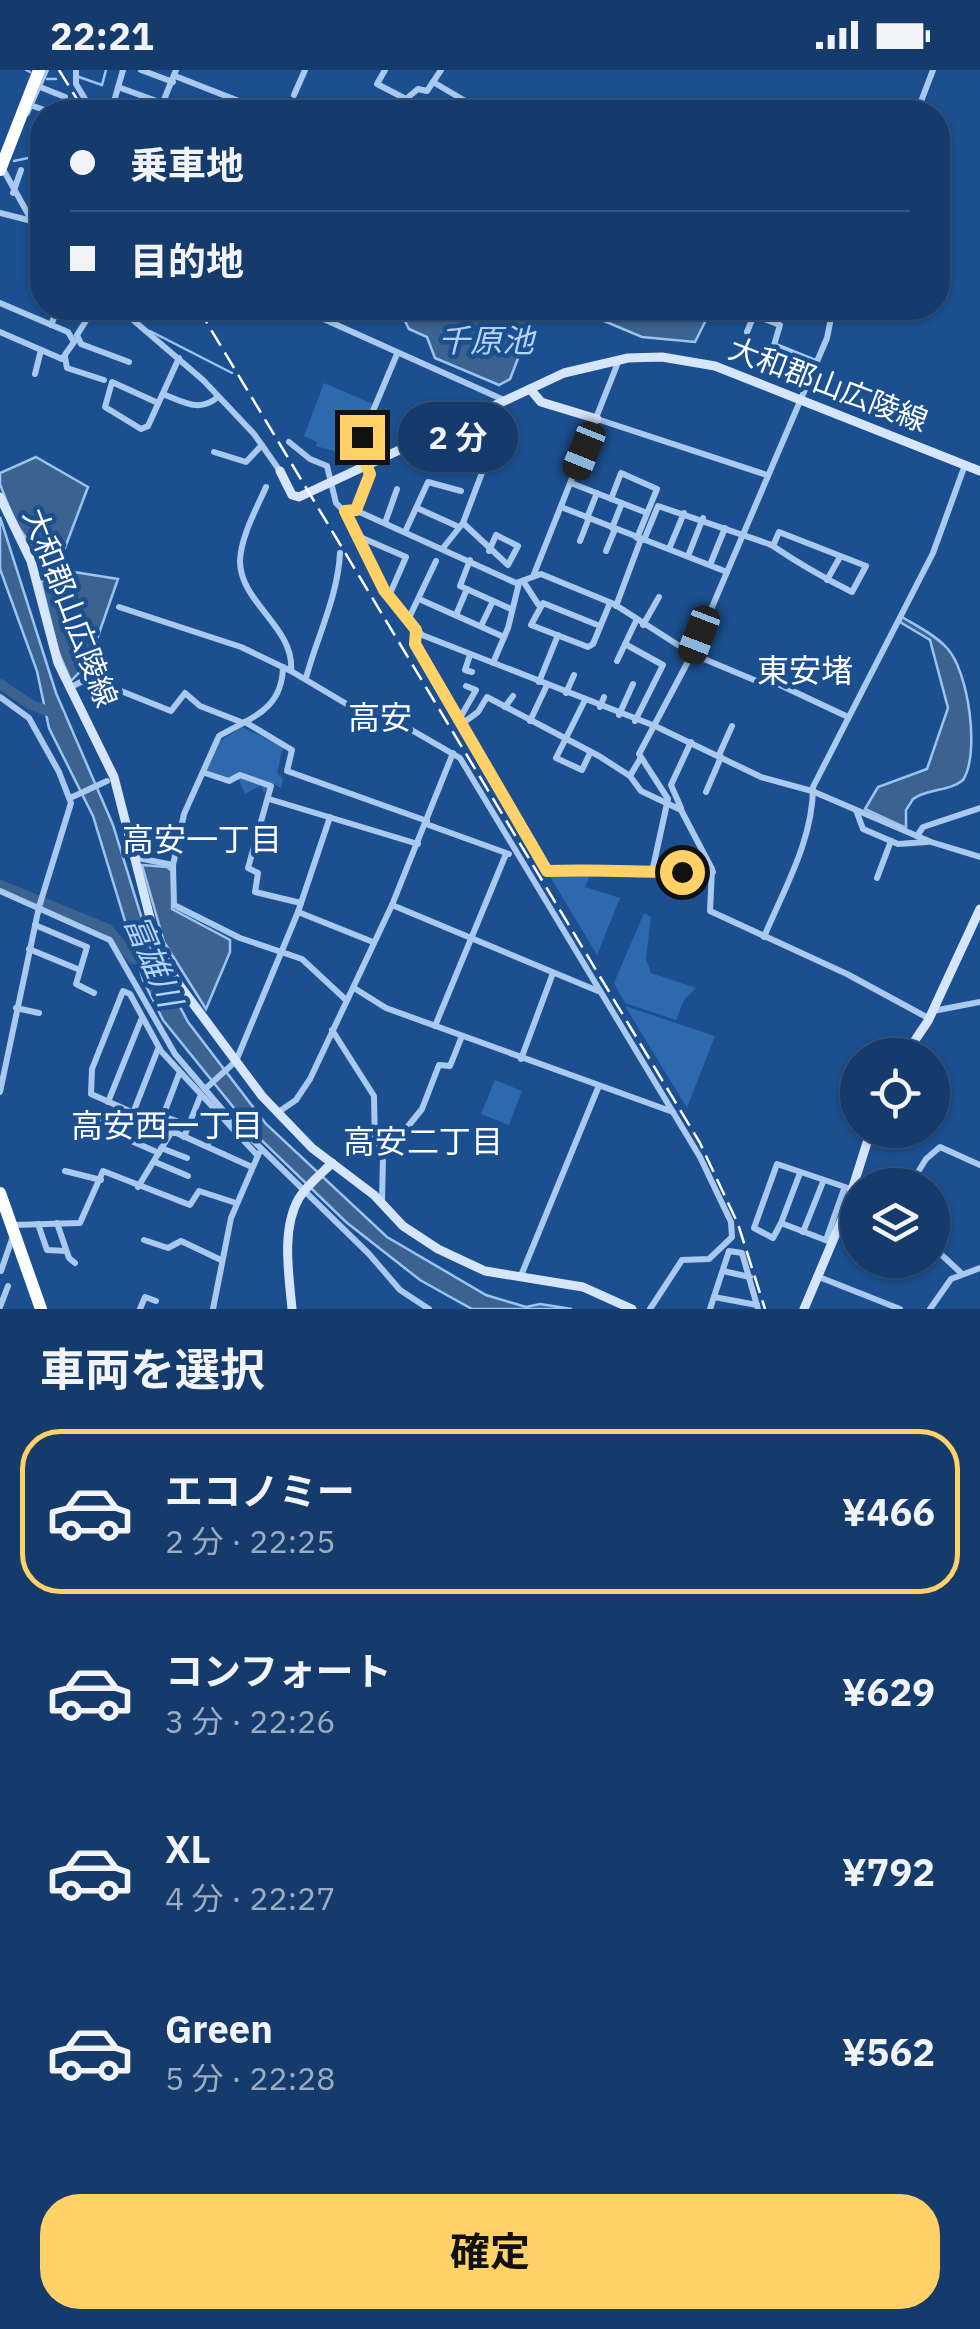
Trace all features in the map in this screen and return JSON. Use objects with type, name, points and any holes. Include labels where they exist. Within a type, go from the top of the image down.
[{"type":"highway","points":[[0,170],[39,70]]},
{"type":"highway","points":[[0,1193],[41,1309]]},
{"type":"main road","name":"大和郡山広陵線","points":[[280,471],[296,497],[582,366],[619,358],[662,357],[702,363],[979,469]]},
{"type":"main road","points":[[530,389],[541,402],[597,419]]},
{"type":"main road","name":"大和郡山広陵線","points":[[0,497],[30,562],[47,629],[69,688],[110,779],[149,922],[168,967],[276,1113],[330,1165],[382,1202],[403,1226],[452,1256],[485,1272],[583,1287],[632,1309]]},
{"type":"main road","points":[[916,1038],[931,1015],[980,909]]},
{"type":"main road","points":[[292,1309],[290,1231],[304,1191],[330,1165]]},
{"type":"main road","points":[[804,1309],[840,1216]]},
{"type":"street","points":[[35,100],[40,87],[39,70]]},
{"type":"street","points":[[0,156],[39,70]]},
{"type":"street","points":[[76,70],[76,84],[86,100]]},
{"type":"street","points":[[115,100],[122,70]]},
{"type":"street","points":[[141,70],[175,76],[236,100]]},
{"type":"street","points":[[294,95],[305,70]]},
{"type":"street","points":[[384,70],[377,84],[406,99],[418,89],[426,91],[441,70]]},
{"type":"street","points":[[922,100],[933,70]]},
{"type":"street","points":[[164,100],[175,76]]},
{"type":"street","points":[[433,82],[464,100]]},
{"type":"street","points":[[40,87],[65,97]]},
{"type":"street","points":[[118,87],[155,100]]},
{"type":"street","points":[[30,112],[3,174],[30,218]]},
{"type":"street","points":[[13,124],[22,127]]},
{"type":"street","points":[[14,190],[21,170]]},
{"type":"street","points":[[0,213],[30,220]]},
{"type":"street","points":[[0,303],[30,316]]},
{"type":"street","points":[[39,320],[68,332],[81,344],[129,362]]},
{"type":"street","points":[[51,325],[53,320]]},
{"type":"street","points":[[87,320],[65,357],[67,368],[104,380]]},
{"type":"street","points":[[133,320],[218,397],[280,471]]},
{"type":"street","points":[[325,320],[504,400]]},
{"type":"street","points":[[747,332],[751,320]]},
{"type":"street","points":[[766,320],[780,325],[774,345],[816,362]]},
{"type":"street","points":[[630,776],[692,654],[832,320]]},
{"type":"street","points":[[0,332],[65,357]]},
{"type":"street","points":[[35,374],[42,350]]},
{"type":"street","points":[[356,510],[370,474],[362,437],[397,354]]},
{"type":"street","points":[[158,403],[112,382],[105,407],[141,429],[148,426],[179,358]]},
{"type":"street","points":[[493,663],[521,582],[534,574],[619,358]]},
{"type":"street","points":[[162,394],[194,406],[207,406],[218,397]]},
{"type":"street","points":[[597,419],[767,475]]},
{"type":"street","points":[[289,442],[310,460],[327,466],[336,503],[360,536],[389,597],[416,630],[654,726],[770,780],[812,791],[919,833],[931,842]]},
{"type":"street","points":[[214,452],[246,462],[262,445]]},
{"type":"street","points":[[310,460],[314,448]]},
{"type":"street","points":[[443,548],[461,525],[491,450]]},
{"type":"street","points":[[764,937],[803,845],[814,808],[812,791],[846,716],[870,682],[936,548],[966,465]]},
{"type":"street","points":[[611,499],[621,473],[657,489],[641,539]]},
{"type":"street","points":[[406,532],[428,482],[461,492]]},
{"type":"street","points":[[571,483],[647,513]]},
{"type":"street","points":[[266,487],[240,560],[250,588],[272,616],[292,657],[272,707],[219,736],[205,773],[186,806],[174,865],[178,907],[312,966],[345,999]]},
{"type":"street","points":[[385,523],[397,489]]},
{"type":"street","points":[[580,541],[597,494]]},
{"type":"street","points":[[606,551],[622,503]]},
{"type":"street","points":[[538,604],[531,624],[588,647],[613,604],[658,506],[704,518],[773,546],[852,592],[866,566],[779,532],[773,546]]},
{"type":"street","points":[[416,508],[461,525],[508,565]]},
{"type":"street","points":[[561,508],[727,572]]},
{"type":"street","points":[[345,511],[356,510],[502,577],[521,582],[538,604],[600,626]]},
{"type":"street","points":[[669,549],[684,512]]},
{"type":"street","points":[[688,556],[704,518]]},
{"type":"street","points":[[710,565],[726,528]]},
{"type":"street","points":[[489,551],[496,535],[518,546],[502,577]]},
{"type":"street","points":[[360,536],[406,557],[389,597]]},
{"type":"street","points":[[306,678],[324,612],[337,587],[340,553]]},
{"type":"street","points":[[827,580],[840,557]]},
{"type":"street","points":[[470,560],[460,586],[510,609]]},
{"type":"street","points":[[408,620],[436,561]]},
{"type":"street","points":[[534,574],[613,604],[692,654],[759,682],[765,678],[846,716]]},
{"type":"street","points":[[456,615],[467,589]]},
{"type":"street","points":[[617,661],[660,597]]},
{"type":"street","points":[[419,599],[504,637]]},
{"type":"street","points":[[481,626],[493,601]]},
{"type":"street","points":[[119,607],[241,647],[306,678],[360,712],[396,721],[460,758],[674,1112],[734,1232],[709,1259],[682,1260],[650,1309]]},
{"type":"street","points":[[416,630],[415,644],[547,871],[595,867],[636,874],[713,872]]},
{"type":"street","points":[[530,721],[558,635]]},
{"type":"street","points":[[625,644],[662,665],[635,721]]},
{"type":"street","points":[[470,655],[464,670],[472,672]]},
{"type":"street","points":[[566,693],[574,674]]},
{"type":"street","points":[[69,688],[85,680],[96,680],[172,712],[185,693],[200,706],[243,723],[292,750],[286,771],[506,854],[519,855]]},
{"type":"street","points":[[619,714],[633,684]]},
{"type":"street","points":[[461,720],[476,690],[466,686]]},
{"type":"street","points":[[505,707],[513,696]]},
{"type":"street","points":[[0,697],[29,718],[73,797],[39,907],[4,1047],[0,1092]]},
{"type":"street","points":[[461,720],[478,712],[487,697],[630,776],[641,792],[680,809]]},
{"type":"street","points":[[600,706],[604,697]]},
{"type":"street","points":[[584,700],[556,758],[582,770],[590,753]]},
{"type":"street","points":[[706,792],[732,726]]},
{"type":"street","points":[[691,742],[671,785],[713,872],[710,911],[931,1015],[980,1002]]},
{"type":"street","points":[[276,1113],[296,1100],[310,1080],[392,905],[453,754]]},
{"type":"street","points":[[640,759],[667,802],[652,872]]},
{"type":"street","points":[[205,773],[229,781],[240,775],[271,786],[248,868],[258,872],[255,892],[301,902]]},
{"type":"street","points":[[73,797],[110,779]]},
{"type":"street","points":[[269,798],[418,844]]},
{"type":"street","points":[[919,833],[980,808]]},
{"type":"street","points":[[856,809],[862,829],[891,841],[931,842],[980,857]]},
{"type":"street","points":[[184,1137],[198,1096],[236,1061],[298,912],[330,816]]},
{"type":"street","points":[[877,878],[891,841]]},
{"type":"street","points":[[436,1026],[506,854]]},
{"type":"street","points":[[132,857],[174,865]]},
{"type":"street","points":[[0,891],[110,940],[156,1028],[259,1153]]},
{"type":"street","points":[[392,905],[602,993]]},
{"type":"street","points":[[298,912],[374,942]]},
{"type":"street","points":[[35,925],[87,946],[76,984],[94,993]]},
{"type":"street","points":[[29,949],[80,970]]},
{"type":"street","points":[[521,1059],[554,973]]},
{"type":"street","points":[[354,988],[386,1008],[598,1088],[674,1112]]},
{"type":"street","points":[[142,1117],[91,1094],[92,1069],[123,991],[130,994],[158,1048],[198,1096],[304,1191],[400,1290],[429,1309]]},
{"type":"street","points":[[16,1008],[39,1013]]},
{"type":"street","points":[[108,1102],[142,1019]]},
{"type":"street","points":[[332,1030],[374,1096],[375,1145],[386,1151]]},
{"type":"street","points":[[382,1202],[386,1151],[422,1110],[439,1065],[450,1066],[462,1036]]},
{"type":"street","points":[[133,1113],[158,1048]]},
{"type":"street","points":[[174,1133],[179,1122],[162,1116],[180,1074]]},
{"type":"street","points":[[520,1278],[598,1088]]},
{"type":"street","points":[[89,1116],[116,1128],[124,1109]]},
{"type":"street","points":[[207,1146],[219,1117]]},
{"type":"street","points":[[138,1187],[169,1132],[252,1166]]},
{"type":"street","points":[[120,1136],[158,1154],[188,1176]]},
{"type":"street","points":[[920,1168],[940,1147],[980,1165]]},
{"type":"street","points":[[212,1309],[220,1259],[236,1203],[259,1153]]},
{"type":"street","points":[[158,1154],[188,1158]]},
{"type":"street","points":[[800,1173],[773,1238],[754,1228],[777,1164],[840,1185]]},
{"type":"street","points":[[65,1171],[100,1180]]},
{"type":"street","points":[[1,1271],[13,1229],[80,1223],[104,1171],[190,1205],[199,1191],[236,1203]]},
{"type":"street","points":[[803,1232],[823,1181]]},
{"type":"street","points":[[56,1223],[75,1263]]},
{"type":"street","points":[[781,1223],[830,1242]]},
{"type":"street","points":[[38,1224],[47,1250],[66,1251]]},
{"type":"street","points":[[144,1240],[168,1248],[181,1241],[220,1259]]},
{"type":"street","points":[[710,1309],[722,1271],[730,1251],[742,1253],[757,1307],[714,1297]]},
{"type":"street","points":[[950,1263],[960,1272]]},
{"type":"street","points":[[930,1309],[960,1272],[980,1268]]},
{"type":"street","points":[[722,1271],[750,1276]]},
{"type":"street","points":[[819,1276],[900,1309]]},
{"type":"street","points":[[0,1308],[8,1286]]},
{"type":"street","points":[[140,1309],[145,1297],[156,1301]]},
{"type":"shaded area","points":[[324,383],[373,404],[362,459],[316,446],[317,442],[304,436]]},
{"type":"shaded area","points":[[242,727],[283,747],[277,773],[283,779],[281,788],[272,783],[264,793],[261,785],[245,794],[237,775],[227,778],[207,771],[217,743]]},
{"type":"shaded area","points":[[591,872],[585,887],[620,898],[597,955],[548,873]]},
{"type":"shaded area","points":[[644,913],[651,917],[646,959],[651,973],[696,988],[684,1000],[676,1020],[625,1003],[614,983]]},
{"type":"shaded area","points":[[625,1006],[715,1036],[687,1108]]},
{"type":"shaded area","points":[[495,1080],[522,1091],[509,1125],[481,1114]]},
{"type":"water","name":"千原池","points":[[404,320],[533,320],[510,379],[499,385],[435,358],[427,337],[409,329]]},
{"type":"water","points":[[602,320],[706,320],[695,342],[642,337]]},
{"type":"water","points":[[36,457],[88,487],[63,553],[39,548],[30,541],[15,521],[0,484],[0,473]]},
{"type":"water","name":"富雄川","points":[[0,517],[56,693],[113,825],[154,958],[188,1022],[266,1124],[387,1237],[486,1295],[526,1307],[540,1304],[572,1309],[472,1309],[420,1280],[346,1222],[255,1134],[163,1020],[143,980],[93,816],[49,728],[37,671],[0,569]]},
{"type":"water","points":[[56,561],[68,571],[118,579],[89,662],[71,681],[58,651],[41,582],[51,576]]},
{"type":"water","points":[[902,617],[937,639],[955,659],[966,693],[971,733],[971,752],[963,780],[913,799],[906,810],[906,828],[865,809],[878,787],[927,769],[948,708],[930,640],[900,622]]},
{"type":"water","points":[[142,865],[167,867],[173,872],[172,909],[230,940],[230,952],[206,1009],[164,942]]},
{"type":"waterway","points":[[26,70],[30,72]]},
{"type":"waterway","points":[[79,77],[102,85],[106,70]]},
{"type":"waterway","points":[[47,79],[56,79]]},
{"type":"waterway","points":[[14,161],[30,158]]},
{"type":"waterway","points":[[150,331],[232,373]]},
{"type":"waterway","points":[[0,684],[31,705],[59,715]]},
{"type":"waterway","name":"富雄川","points":[[0,885],[108,929],[133,959],[146,963]]},
{"type":"railway","points":[[59,70],[78,100]]},
{"type":"railway","points":[[205,320],[700,1143],[738,1224],[765,1309]]},
{"type":"district","name":"東安堵","points":[[805,671]]},
{"type":"district","name":"高安","points":[[380,718]]},
{"type":"district","name":"高安一丁目","points":[[202,840]]},
{"type":"district","name":"高安西一丁目","points":[[167,1126]]},
{"type":"district","name":"高安二丁目","points":[[423,1142]]},
{"type":"route","points":[[362,437],[362,455],[370,474],[356,510],[345,511],[384,590],[416,630],[415,644],[547,871],[595,867],[640,874],[682,872]]}]
